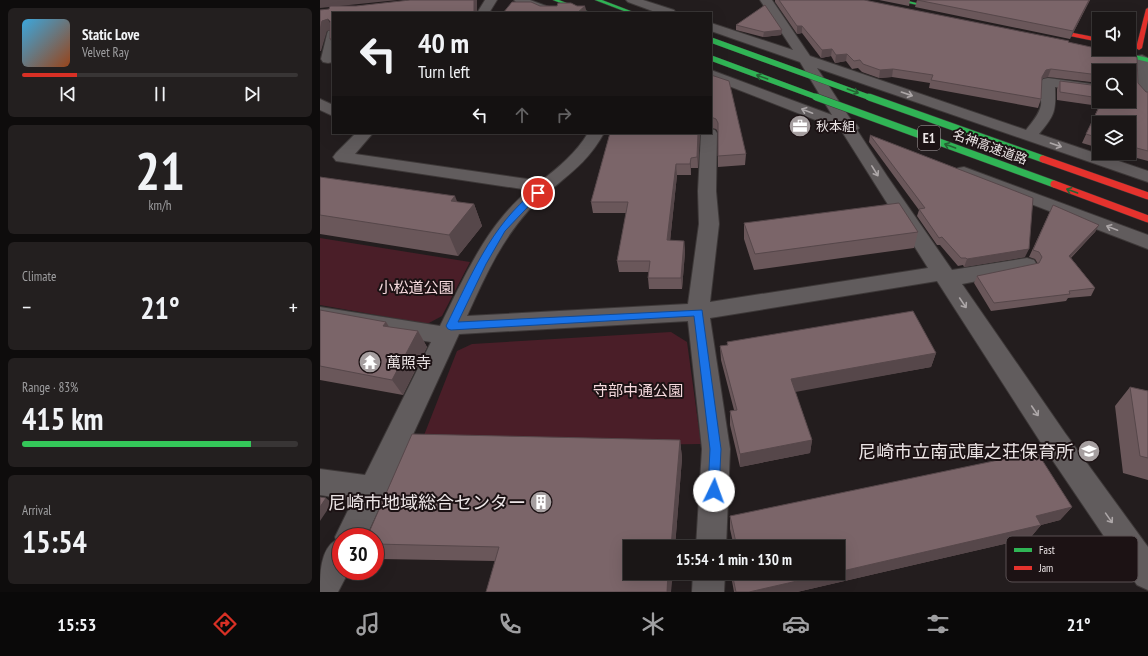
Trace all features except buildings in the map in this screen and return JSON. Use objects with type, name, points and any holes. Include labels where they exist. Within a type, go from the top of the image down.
[{"type":"main road","points":[[555,0],[587,12]]},
{"type":"main road","points":[[597,0],[631,12]]},
{"type":"main road","points":[[897,0],[916,2],[957,12]]},
{"type":"main road","points":[[889,7],[950,19]]},
{"type":"main road","points":[[1041,37],[1144,54],[1148,9]]},
{"type":"main road","points":[[1030,27],[1092,39]]},
{"type":"main road","name":"名神高速道路","points":[[712,40],[1148,196]]},
{"type":"main road","name":"名神高速道路","points":[[712,58],[1148,219]]},
{"type":"street","points":[[484,12],[491,0]]},
{"type":"street","points":[[520,0],[550,12]]},
{"type":"street","points":[[632,0],[667,12]]},
{"type":"street","points":[[766,0],[804,58],[858,133],[878,176],[1122,536]]},
{"type":"street","points":[[712,27],[1148,177]]},
{"type":"street","points":[[327,59],[332,38]]},
{"type":"street","points":[[1144,54],[1142,90],[1148,96]]},
{"type":"street","points":[[712,74],[858,133]]},
{"type":"street","points":[[1029,136],[1042,121],[1049,106],[1046,89],[1048,82],[1092,88]]},
{"type":"street","points":[[1136,95],[1148,96]]},
{"type":"street","points":[[320,104],[332,110]]},
{"type":"street","points":[[364,134],[342,157],[545,187]]},
{"type":"street","points":[[354,528],[481,264],[502,229],[530,198],[577,161],[595,134]]},
{"type":"street","points":[[709,134],[707,191],[709,224],[698,312],[716,449],[711,540]]},
{"type":"street","points":[[950,167],[1148,242]]},
{"type":"street","points":[[320,315],[449,331],[698,312],[1027,265]]},
{"type":"street","points":[[320,482],[373,489]]},
{"type":"street","points":[[1138,560],[1148,574]]},
{"type":"street","points":[[320,592],[332,570]]},
{"type":"street","points":[[708,592],[709,580]]},
{"type":"green space","name":"小松道公園","points":[[320,238],[470,262],[442,316],[427,324],[320,305]]},
{"type":"green space","name":"守部中通公園","points":[[671,332],[687,342],[701,444],[419,448],[457,351],[472,344]]},
{"type":"traffic: fast","points":[[555,0],[587,12]]},
{"type":"traffic: fast","points":[[597,0],[631,12]]},
{"type":"traffic: fast","points":[[897,0],[944,10]]},
{"type":"traffic: fast","points":[[712,40],[1043,159]]},
{"type":"traffic: fast","points":[[1130,56],[1148,60]]},
{"type":"traffic: fast","points":[[712,58],[1054,184]]},
{"type":"traffic: jam","points":[[1139,48],[1148,9]]},
{"type":"traffic: jam","points":[[1043,29],[1092,39]]},
{"type":"traffic: jam","points":[[1043,159],[1148,196]]},
{"type":"traffic: jam","points":[[1054,184],[1148,219]]},
{"type":"place","name":"秋本組","points":[[800,126]]},
{"type":"place","name":"萬照寺","points":[[370,362]]},
{"type":"place","name":"尼崎市立南武庫之荘保育所","points":[[1089,451]]},
{"type":"place","name":"尼崎市地域総合センター","points":[[541,502]]},
{"type":"route","points":[[538,193],[530,198],[502,229],[481,264],[451,326],[698,312],[716,449],[714,491]]}]
